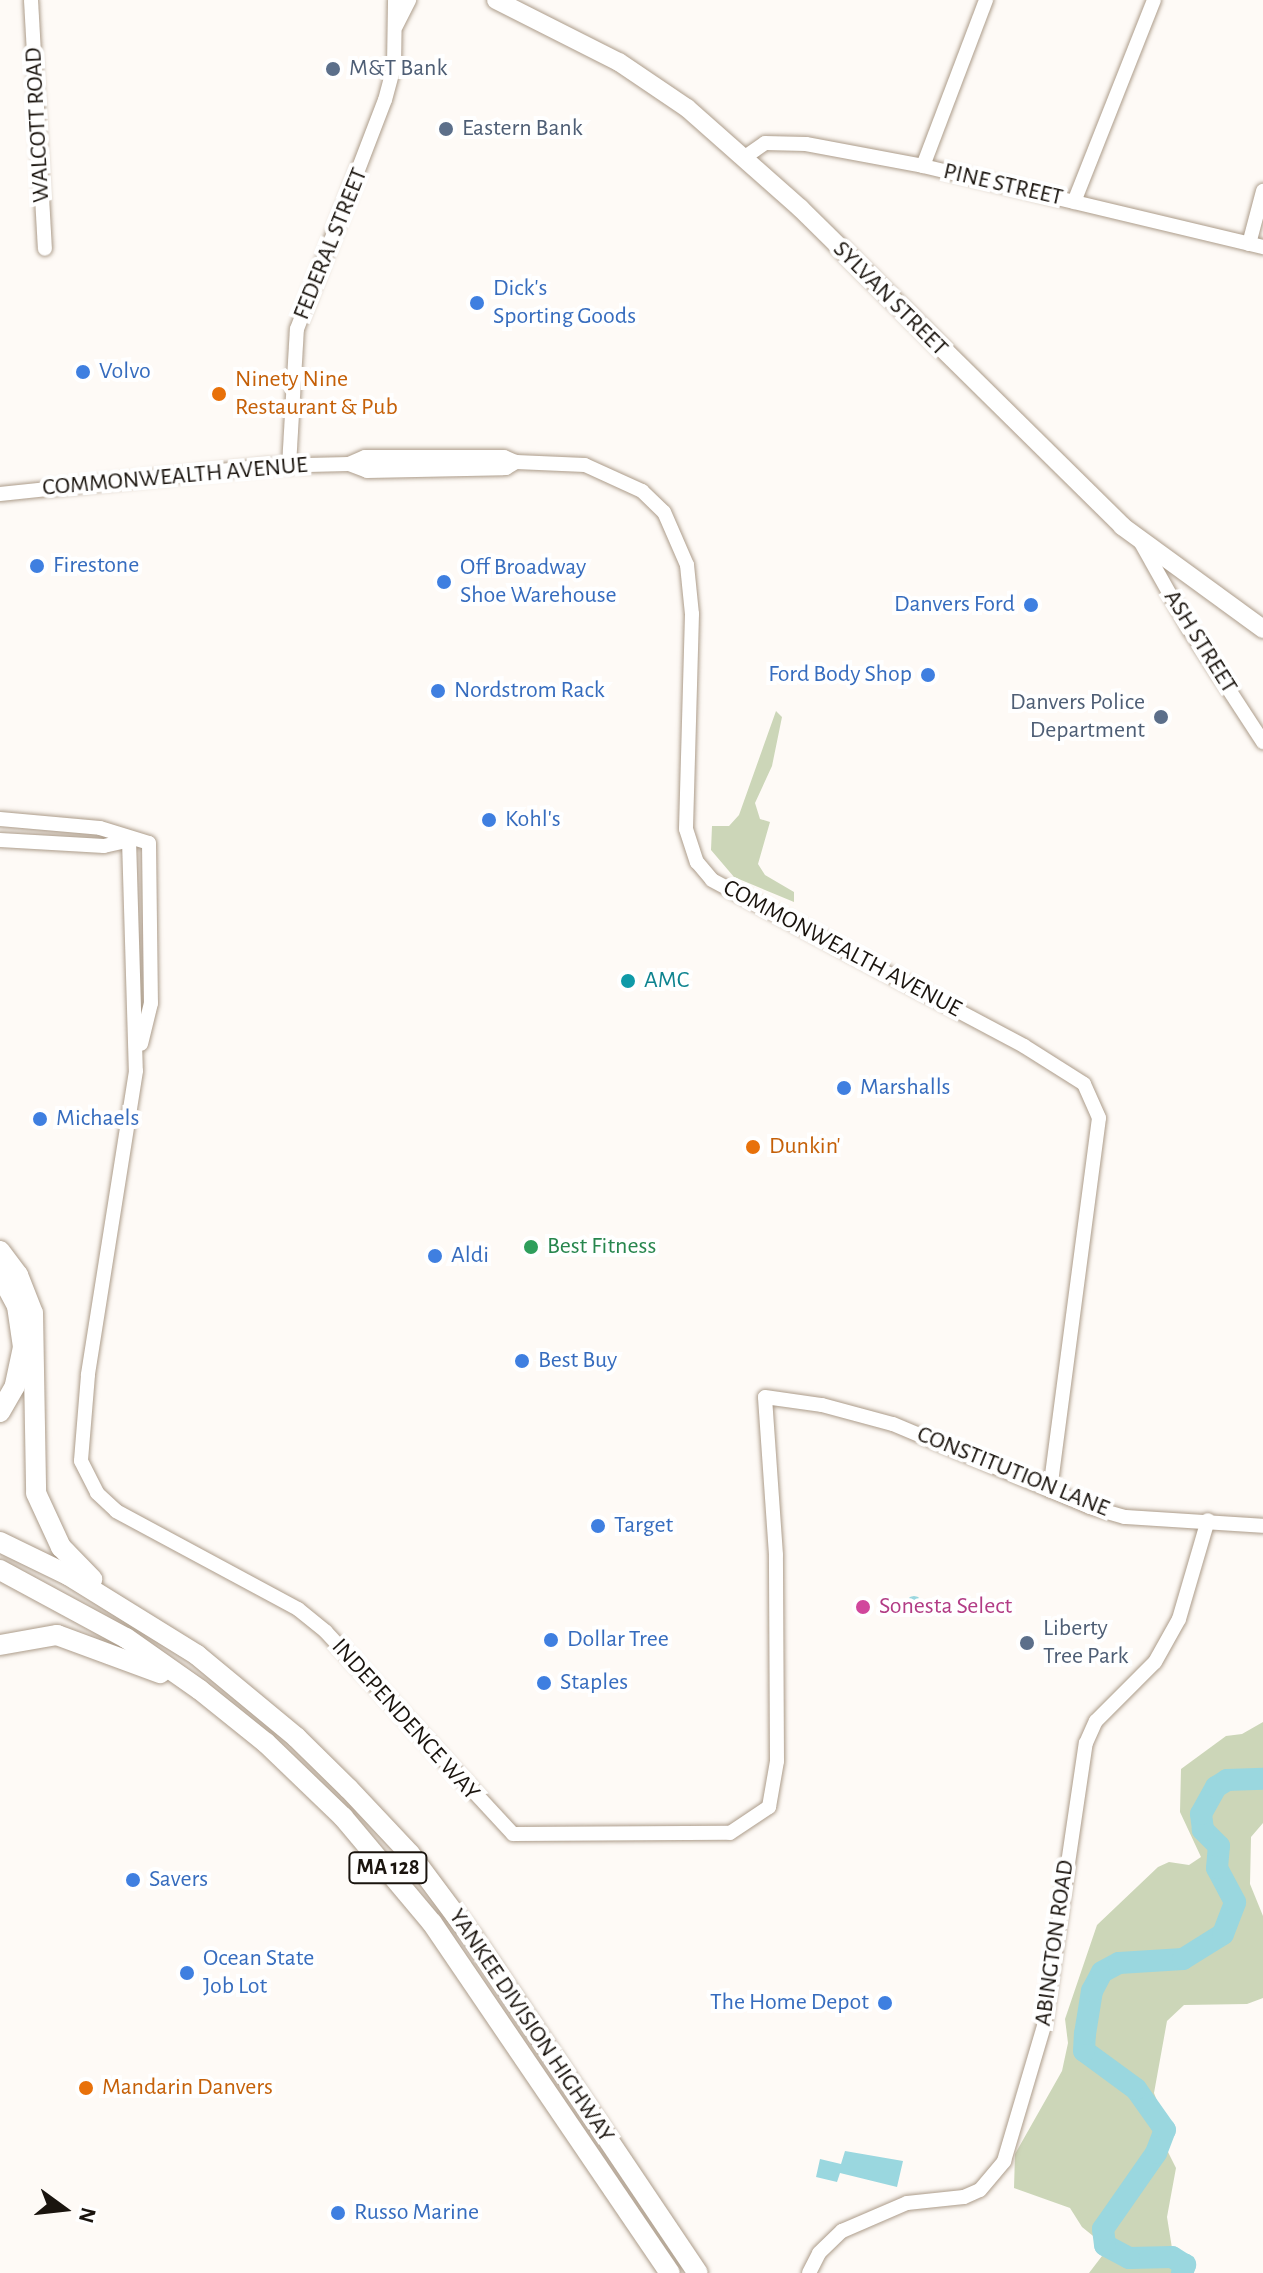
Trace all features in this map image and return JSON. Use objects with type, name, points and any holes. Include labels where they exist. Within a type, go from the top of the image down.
[{"type":"highway","points":[[0,1251],[18,1275],[33,1313],[36,1493],[61,1547],[121,1607]]},
{"type":"highway","points":[[0,1274],[17,1306],[23,1347],[15,1386],[0,1412]]},
{"type":"highway","name":"YANKEE DIVISION HIGHWAY","points":[[0,1542],[121,1607],[197,1655],[296,1737],[410,1854],[474,1940],[698,2273]]},
{"type":"highway","name":"YANKEE DIVISION HIGHWAY","points":[[0,1570],[114,1631],[200,1690],[266,1743],[398,1880],[670,2273]]},
{"type":"highway","points":[[0,1645],[57,1635],[200,1690]]},
{"type":"main road","name":"SYLVAN STREET","points":[[496,0],[659,85],[745,157],[1140,540],[1263,629]]},
{"type":"street","name":"WALCOTT ROAD","points":[[31,0],[45,249]]},
{"type":"street","name":"FEDERAL STREET","points":[[289,466],[297,329],[380,116],[394,66],[395,0]]},
{"type":"street","name":"FEDERAL STREET","points":[[396,26],[409,0]]},
{"type":"street","points":[[923,166],[986,0]]},
{"type":"street","points":[[1074,202],[1154,0]]},
{"type":"street","name":"PINE STREET","points":[[745,157],[781,140],[923,166],[1256,245]]},
{"type":"street","points":[[1256,245],[1263,191]]},
{"type":"street","name":"COMMONWEALTH AVENUE","points":[[0,494],[289,466],[349,464],[367,471],[506,468],[516,462],[585,465],[613,475],[642,491],[664,512],[687,565],[692,614],[686,829],[692,852],[712,880],[1067,1070],[1094,1099],[1099,1118],[1050,1491]]},
{"type":"street","name":"ASH STREET","points":[[1140,540],[1176,608],[1263,742]]},
{"type":"street","name":"INDEPENDENCE WAY","points":[[0,819],[100,828],[129,840],[149,843],[151,1003],[136,1056],[81,1430],[81,1461],[89,1479],[116,1511],[298,1609],[326,1632],[513,1834],[730,1833],[769,1807],[777,1761],[776,1555],[765,1397]]},
{"type":"street","name":"INDEPENDENCE WAY","points":[[0,840],[104,846],[129,840]]},
{"type":"street","name":"INDEPENDENCE WAY","points":[[129,840],[136,1056]]},
{"type":"street","name":"CONSTITUTION LANE","points":[[765,1397],[822,1405],[893,1424],[1050,1491],[1125,1517],[1208,1520],[1263,1526]]},
{"type":"street","name":"ABINGTON ROAD","points":[[809,2273],[819,2253],[842,2231],[907,2203],[964,2197],[980,2190],[1004,2161],[1044,2026],[1086,1743],[1096,1721],[1155,1662],[1179,1619],[1208,1520]]},
{"type":"green space","points":[[776,711],[782,717],[772,766],[755,803],[760,819],[770,822],[758,864],[765,875],[794,892],[794,902],[734,877],[711,850],[712,826],[729,826],[739,815]]},
{"type":"green space","points":[[1263,1722],[1263,1823],[1251,1837],[1250,1884],[1263,1916],[1263,1998],[1247,2004],[1184,2005],[1167,2021],[1154,2093],[1167,2127],[1164,2144],[1176,2168],[1167,2217],[1176,2273],[1089,2273],[1102,2256],[1103,2244],[1082,2227],[1070,2208],[1014,2188],[1015,2154],[1062,2071],[1068,2043],[1065,2019],[1097,1925],[1158,1867],[1169,1862],[1189,1865],[1201,1857],[1180,1812],[1181,1769],[1226,1736],[1242,1734]]},
{"type":"water","points":[[914,1596],[923,1605],[914,1614],[905,1605]]},
{"type":"water","points":[[845,2151],[903,2161],[897,2187],[840,2173],[837,2182],[816,2177],[820,2159],[841,2164]]},
{"type":"waterway","points":[[1182,2273],[1185,2265],[1172,2257],[1129,2258],[1105,2245],[1103,2229],[1156,2153],[1165,2130],[1136,2089],[1084,2051],[1092,1991],[1102,1972],[1119,1963],[1183,1959],[1223,1934],[1235,1902],[1217,1868],[1219,1846],[1203,1830],[1201,1814],[1216,1787],[1227,1780],[1263,1779]]},
{"type":"place","name":"M&T Bank","points":[[333,69]]},
{"type":"place","name":"Eastern Bank","points":[[446,129]]},
{"type":"place","name":"Dick's Sporting Goods","points":[[477,303]]},
{"type":"place","name":"Volvo","points":[[83,372]]},
{"type":"place","name":"Ninety Nine Restaurant & Pub","points":[[219,394]]},
{"type":"place","name":"Firestone","points":[[37,566]]},
{"type":"place","name":"Off Broadway Shoe Warehouse","points":[[444,582]]},
{"type":"place","name":"Danvers Ford","points":[[1031,605]]},
{"type":"place","name":"Ford Body Shop","points":[[928,675]]},
{"type":"place","name":"Nordstrom Rack","points":[[438,691]]},
{"type":"place","name":"Danvers Police Department","points":[[1161,717]]},
{"type":"place","name":"Kohl's","points":[[489,820]]},
{"type":"place","name":"AMC","points":[[628,981]]},
{"type":"place","name":"Marshalls","points":[[844,1088]]},
{"type":"place","name":"Michaels","points":[[40,1119]]},
{"type":"place","name":"Dunkin'","points":[[753,1147]]},
{"type":"place","name":"Best Fitness","points":[[531,1247]]},
{"type":"place","name":"Aldi","points":[[435,1256]]},
{"type":"place","name":"Best Buy","points":[[522,1361]]},
{"type":"place","name":"Target","points":[[598,1526]]},
{"type":"place","name":"Sonesta Select","points":[[863,1607]]},
{"type":"place","name":"Dollar Tree","points":[[551,1640]]},
{"type":"place","name":"Liberty Tree Park","points":[[1027,1643]]},
{"type":"place","name":"Staples","points":[[544,1683]]},
{"type":"place","name":"Savers","points":[[133,1880]]},
{"type":"place","name":"Ocean State Job Lot","points":[[187,1973]]},
{"type":"place","name":"The Home Depot","points":[[885,2003]]},
{"type":"place","name":"Mandarin Danvers","points":[[86,2088]]},
{"type":"place","name":"Russo Marine","points":[[338,2213]]}]
